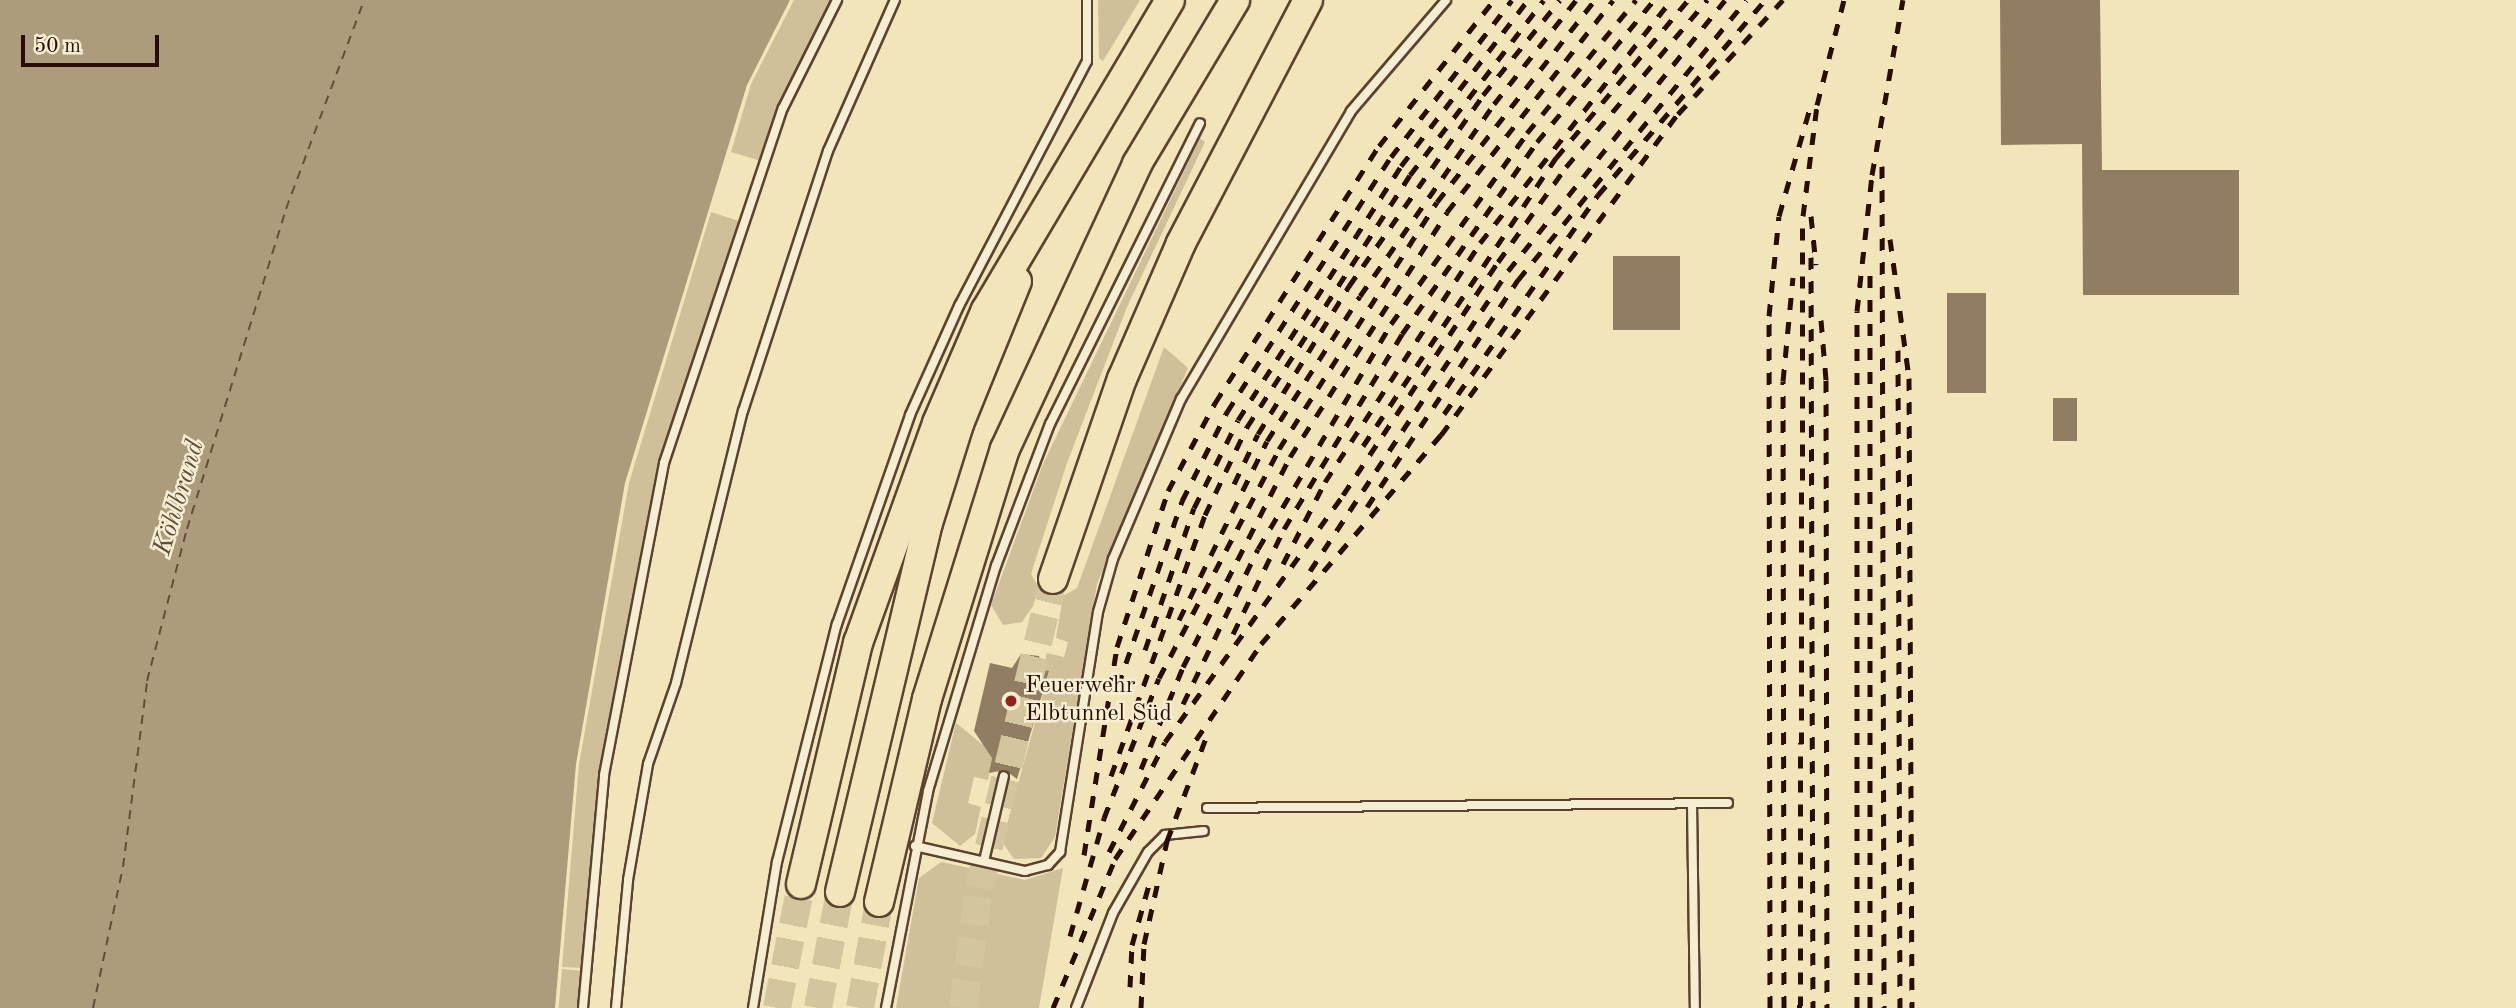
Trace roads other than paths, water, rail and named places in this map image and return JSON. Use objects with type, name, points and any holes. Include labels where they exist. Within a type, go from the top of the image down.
[{"type":"highway","points":[[801,884],[835,724],[877,583],[986,310],[1028,248],[1087,134],[1170,0]]},
{"type":"highway","points":[[879,902],[927,699],[1005,449],[1137,164],[1235,0]]},
{"type":"highway","points":[[1053,579],[1122,379],[1181,243],[1308,0]]},
{"type":"highway","points":[[840,892],[928,523],[1028,248]]},
{"type":"lane","points":[[583,1008],[604,775],[664,463],[783,108],[837,0]]},
{"type":"lane","points":[[617,1008],[628,880],[648,764],[677,683],[743,411],[828,151],[895,0]]},
{"type":"lane","points":[[753,1008],[777,862],[837,624],[921,390],[1087,61],[1087,0]]},
{"type":"lane","points":[[915,846],[1038,869],[1060,852],[1098,612],[1113,559],[1181,399],[1351,111],[1446,0]]},
{"type":"lane","points":[[886,1008],[915,846],[946,719],[1050,424],[1200,123]]},
{"type":"lane","points":[[984,861],[1004,776]]},
{"type":"lane","points":[[1692,803],[1695,1008]]},
{"type":"lane","points":[[1207,808],[1728,803]]},
{"type":"lane","points":[[1076,1008],[1113,913],[1148,852],[1165,835],[1204,831]]},
{"type":"water","name":"Köhlbrand","points":[[0,0],[790,0],[747,85],[625,483],[576,764],[555,1008],[0,1008]]},
{"type":"tunnel","points":[[963,1008],[979,888],[1053,579]]},
{"type":"tunnel","points":[[777,1008],[801,884]]},
{"type":"tunnel","points":[[818,1008],[840,892]]},
{"type":"tunnel","points":[[860,1008],[879,902]]},
{"type":"railway","points":[[1084,855],[1117,647],[1168,491],[1215,403],[1379,146],[1494,0]]},
{"type":"railway","points":[[1118,686],[1182,501],[1227,412],[1391,157],[1512,0]]},
{"type":"railway","points":[[1145,650],[1194,508],[1238,420],[1401,166],[1528,0]]},
{"type":"railway","points":[[1111,776],[1205,515],[1247,427],[1410,175],[1544,0]]},
{"type":"railway","points":[[1234,484],[1258,434],[1349,286],[1483,95],[1560,0]]},
{"type":"railway","points":[[1179,620],[1267,441],[1360,296],[1494,104],[1576,0]]},
{"type":"railway","points":[[1070,936],[1104,818],[1159,678],[1279,449],[1437,202],[1595,0]]},
{"type":"railway","points":[[1141,769],[1183,667],[1290,457],[1447,212],[1613,0]]},
{"type":"railway","points":[[1183,704],[1258,549],[1391,324],[1527,133],[1636,0]]},
{"type":"railway","points":[[1233,634],[1284,529],[1402,334],[1537,142],[1654,0]]},
{"type":"railway","points":[[1283,564],[1325,482],[1480,243],[1671,0]]},
{"type":"railway","points":[[1363,446],[1556,158],[1688,0]]},
{"type":"railway","points":[[1109,852],[1165,742],[1343,495],[1498,262],[1566,167],[1707,0]]},
{"type":"railway","points":[[1310,571],[1508,271],[1725,0]]},
{"type":"railway","points":[[1367,507],[1518,280],[1746,0]]},
{"type":"railway","points":[[1444,414],[1598,195],[1765,0]]},
{"type":"railway","points":[[1053,1008],[1115,859],[1261,644],[1441,435],[1678,114],[1783,0]]},
{"type":"railway","points":[[1800,1008],[1803,216],[1817,105],[1844,0]]},
{"type":"railway","points":[[1857,1008],[1857,311],[1872,175],[1903,0]]},
{"type":"railway","points":[[1770,1008],[1769,316],[1779,216],[1810,108]]},
{"type":"railway","points":[[1882,166],[1884,1008]]},
{"type":"railway","points":[[1811,216],[1816,265]]},
{"type":"railway","points":[[1890,239],[1909,378],[1912,1008]]},
{"type":"railway","points":[[1811,257],[1813,1008]]},
{"type":"railway","points":[[1870,269],[1870,1008]]},
{"type":"railway","points":[[1784,1008],[1783,381],[1793,277]]},
{"type":"railway","points":[[1821,320],[1826,380],[1827,1008]]},
{"type":"railway","points":[[1898,350],[1900,1008]]},
{"type":"railway","points":[[1141,1008],[1144,944],[1167,841],[1206,738]]},
{"type":"railway","points":[[1130,987],[1132,945],[1150,881]]},
{"type":"place","name":"Feuerwehr Elbtunnel Süd","points":[[1011,701]]}]
